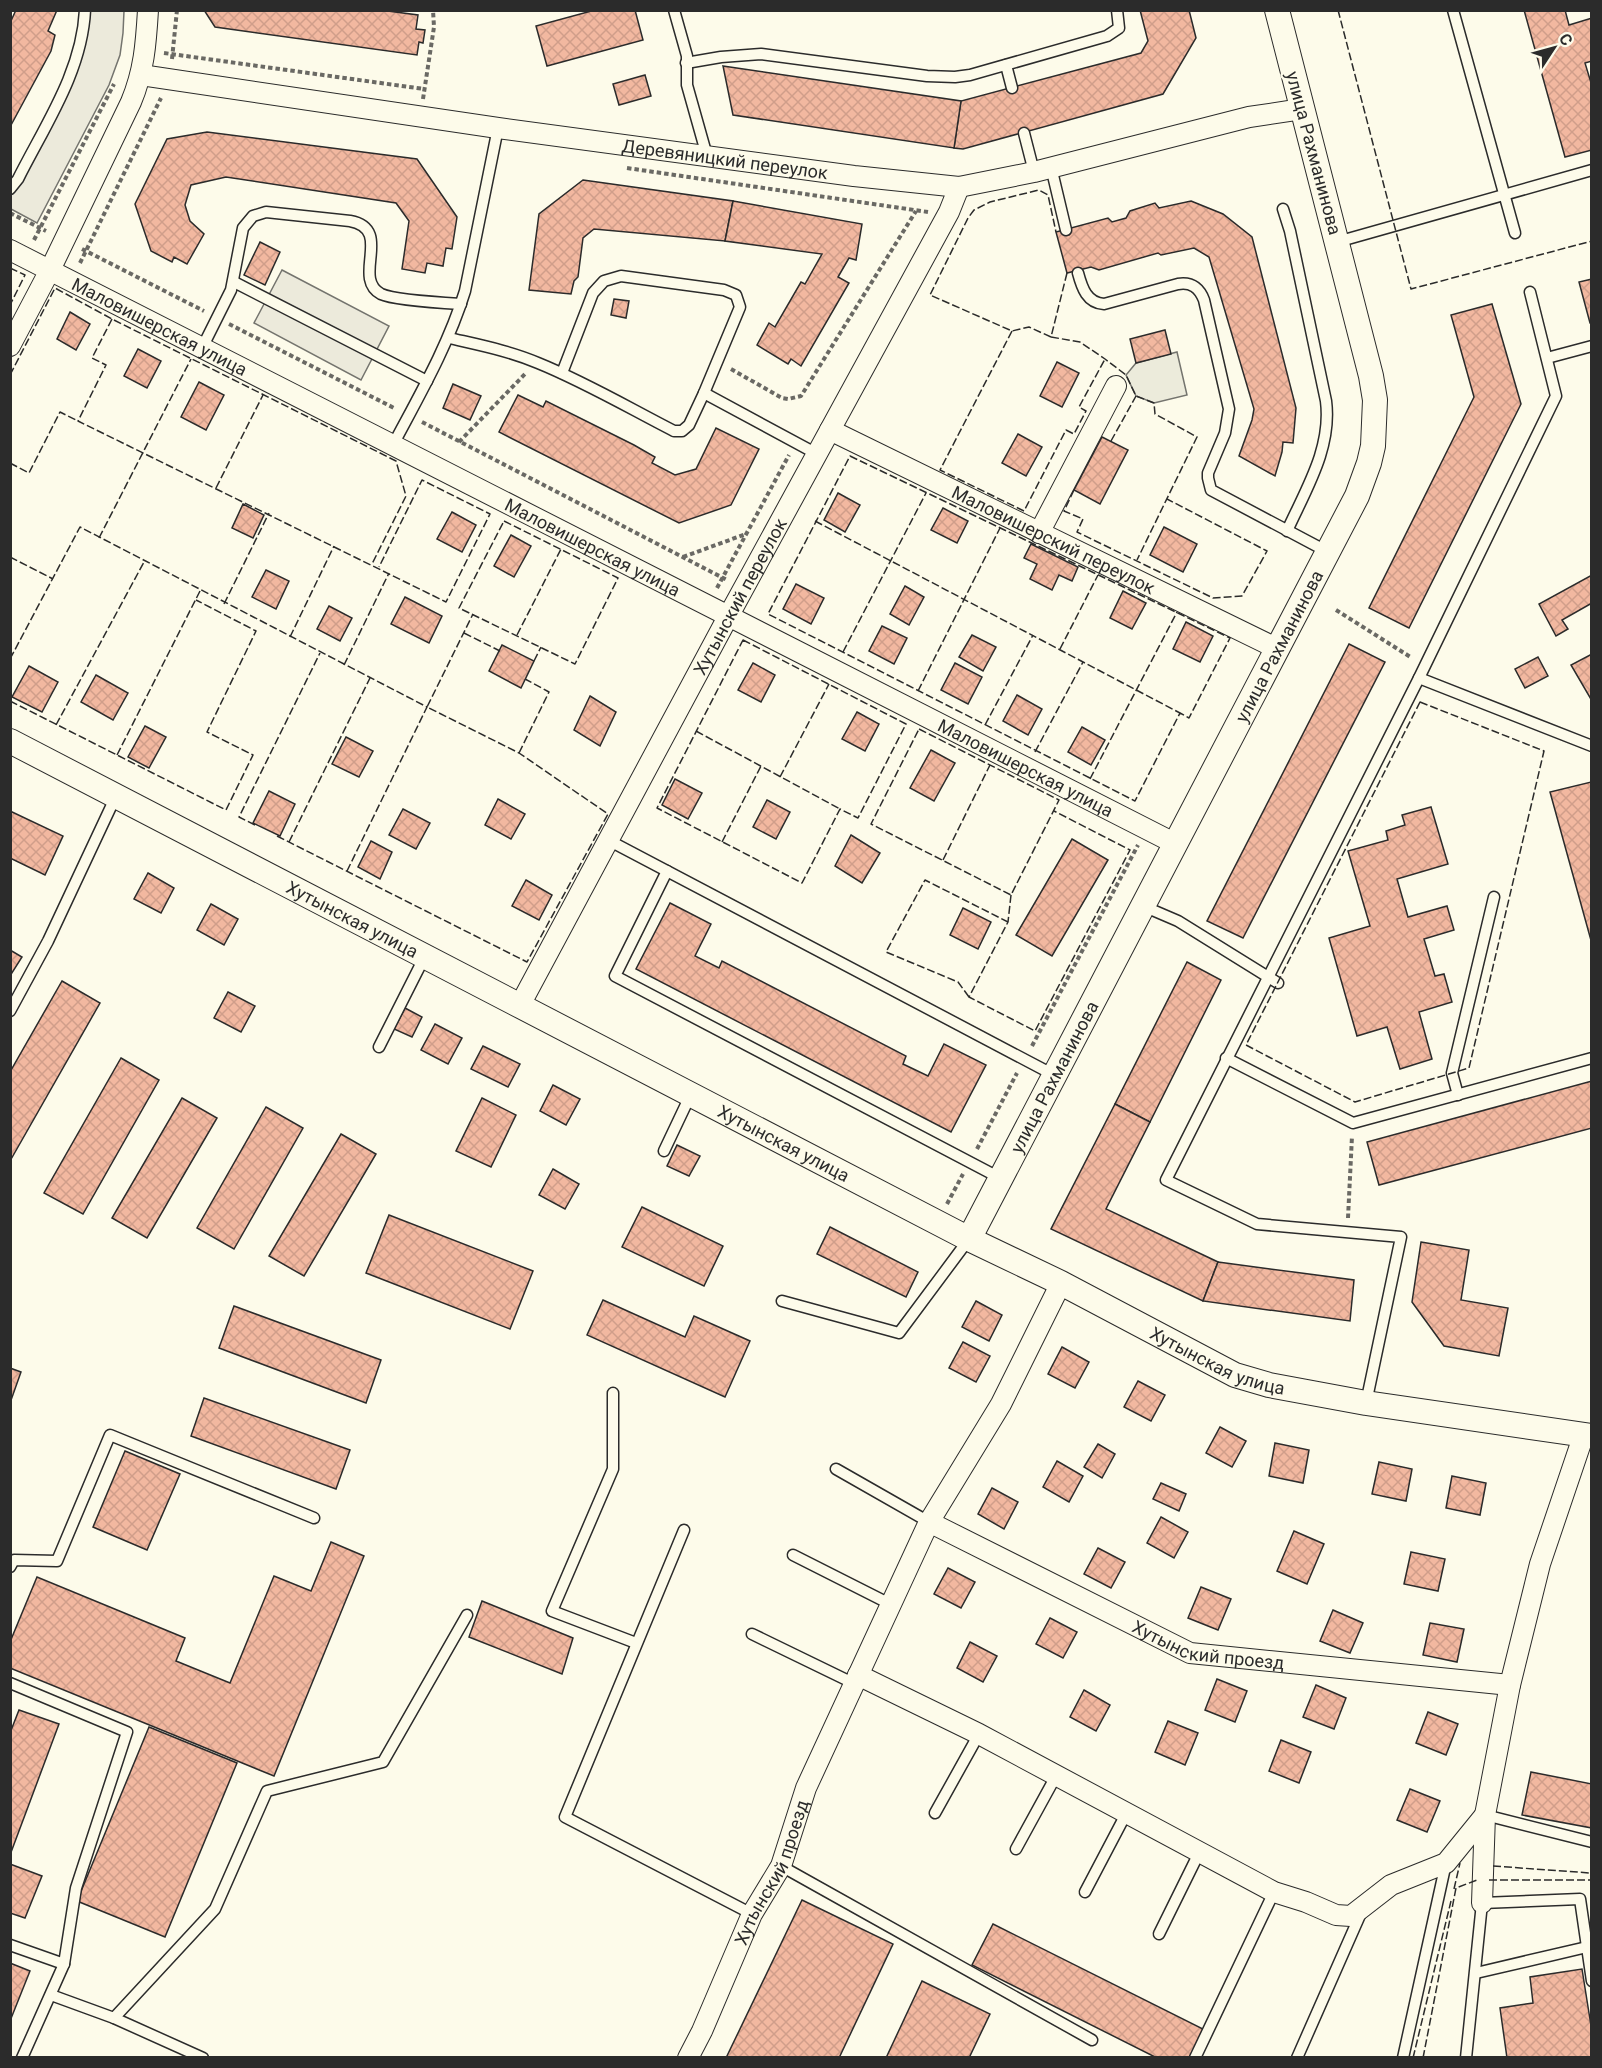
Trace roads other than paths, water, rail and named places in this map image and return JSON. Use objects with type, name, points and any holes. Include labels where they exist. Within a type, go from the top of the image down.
[{"type":"street","points":[[10,346],[50,270],[131,102],[141,75],[148,10]]},
{"type":"street","name":"улица Рахманинова","points":[[969,1239],[1174,843],[1329,552],[1370,463],[1375,424],[1375,400],[1371,376],[1277,10]]},
{"type":"street","name":"Деревяницкий переулок","points":[[141,75],[498,128],[959,188],[1249,117],[1302,109]]},
{"type":"street","name":"Хутынский переулок","points":[[520,1005],[949,212],[959,188]]},
{"type":"street","name":"Маловишерская улица","points":[[18,253],[1174,843]]},
{"type":"street","points":[[1039,533],[1116,386]]},
{"type":"street","name":"Маловишерский переулок","points":[[830,430],[1278,649]]},
{"type":"street","name":"Хутынская улица","points":[[10,741],[1235,1375],[1366,1403],[1588,1435]]},
{"type":"street","name":"Хутынский проезд","points":[[688,2058],[702,2031],[752,1914],[781,1866],[806,1788],[929,1522],[1000,1404],[1061,1283]]},
{"type":"street","points":[[1482,1903],[1485,1815],[1510,1685],[1540,1564],[1588,1435]]},
{"type":"street","name":"Хутынский проезд","points":[[929,1522],[1190,1653],[1510,1685]]},
{"type":"street","points":[[857,1679],[979,1734],[1274,1892],[1336,1915],[1351,1916],[1391,1886],[1446,1863],[1485,1815]]},
{"type":"lane","points":[[10,189],[18,179],[74,68],[81,43],[85,10]]},
{"type":"lane","points":[[674,10],[685,50],[687,85],[707,156]]},
{"type":"lane","points":[[686,63],[761,54],[941,78],[970,75],[1111,34],[1119,28],[1117,10]]},
{"type":"lane","points":[[1453,10],[1515,233]]},
{"type":"lane","points":[[1006,65],[1012,88]]},
{"type":"lane","points":[[393,445],[450,338],[461,304],[498,128]]},
{"type":"lane","points":[[1024,133],[1043,169],[1066,230]]},
{"type":"lane","points":[[1337,242],[1592,170]]},
{"type":"lane","points":[[1283,209],[1290,231],[1328,419],[1326,436],[1318,463],[1287,531]]},
{"type":"lane","points":[[202,348],[234,282],[240,237],[247,222],[253,216],[266,212],[356,222],[367,228],[372,242],[370,276],[372,284],[382,294],[461,304]]},
{"type":"lane","points":[[1078,273],[1086,295],[1098,304],[1178,284],[1188,283],[1198,289],[1204,300],[1228,409],[1225,433],[1208,473],[1209,484],[1215,494],[1329,552]]},
{"type":"lane","points":[[450,338],[537,362],[678,432],[689,424],[704,393],[740,307],[736,295],[724,290],[621,276],[604,281],[593,293],[562,373]]},
{"type":"lane","points":[[234,282],[427,381]]},
{"type":"lane","points":[[1366,1403],[1401,1237],[1257,1224],[1166,1180],[1425,666],[1556,396],[1530,292]]},
{"type":"lane","points":[[1547,358],[1592,346]]},
{"type":"lane","points":[[704,393],[817,454]]},
{"type":"lane","points":[[1419,678],[1592,746]]},
{"type":"lane","points":[[1382,752],[1393,757]]},
{"type":"lane","points":[[10,1011],[48,942],[117,796]]},
{"type":"lane","points":[[608,840],[1054,1075]]},
{"type":"lane","points":[[668,871],[615,976],[1000,1178]]},
{"type":"lane","points":[[1458,1095],[1452,1073],[1494,897]]},
{"type":"lane","points":[[1143,906],[1178,921],[1278,983]]},
{"type":"lane","points":[[379,1047],[425,956]]},
{"type":"lane","points":[[1226,1058],[1353,1123],[1592,1058]]},
{"type":"lane","points":[[664,1151],[691,1094]]},
{"type":"lane","points":[[782,1301],[899,1333],[969,1239]]},
{"type":"lane","points":[[613,1393],[613,1469],[552,1611],[636,1643]]},
{"type":"lane","points":[[10,1567],[14,1560],[57,1561],[110,1435],[314,1518]]},
{"type":"lane","points":[[836,1469],[929,1522]]},
{"type":"lane","points":[[684,1530],[565,1817],[752,1914]]},
{"type":"lane","points":[[793,1555],[892,1605]]},
{"type":"lane","points":[[114,2018],[215,1909],[267,1791],[383,1762],[467,1614]]},
{"type":"lane","points":[[752,1634],[857,1679]]},
{"type":"lane","points":[[10,1683],[127,1731],[76,1888],[64,1964],[22,2058]]},
{"type":"lane","points":[[935,1813],[979,1734]]},
{"type":"lane","points":[[1016,1849],[1056,1776]]},
{"type":"lane","points":[[1085,1892],[1126,1814]]},
{"type":"lane","points":[[1485,1815],[1592,1842]]},
{"type":"lane","points":[[1159,1934],[1199,1853]]},
{"type":"lane","points":[[1403,2058],[1446,1863]]},
{"type":"lane","points":[[781,1866],[1092,2040]]},
{"type":"lane","points":[[1195,2058],[1274,1892]]},
{"type":"lane","points":[[1466,2058],[1482,1903],[1580,1899],[1592,1980]]},
{"type":"lane","points":[[1297,2058],[1364,1904]]},
{"type":"lane","points":[[10,1945],[64,1964]]},
{"type":"lane","points":[[1476,1973],[1587,1947]]},
{"type":"lane","points":[[51,1995],[114,2018],[202,2058]]}]
